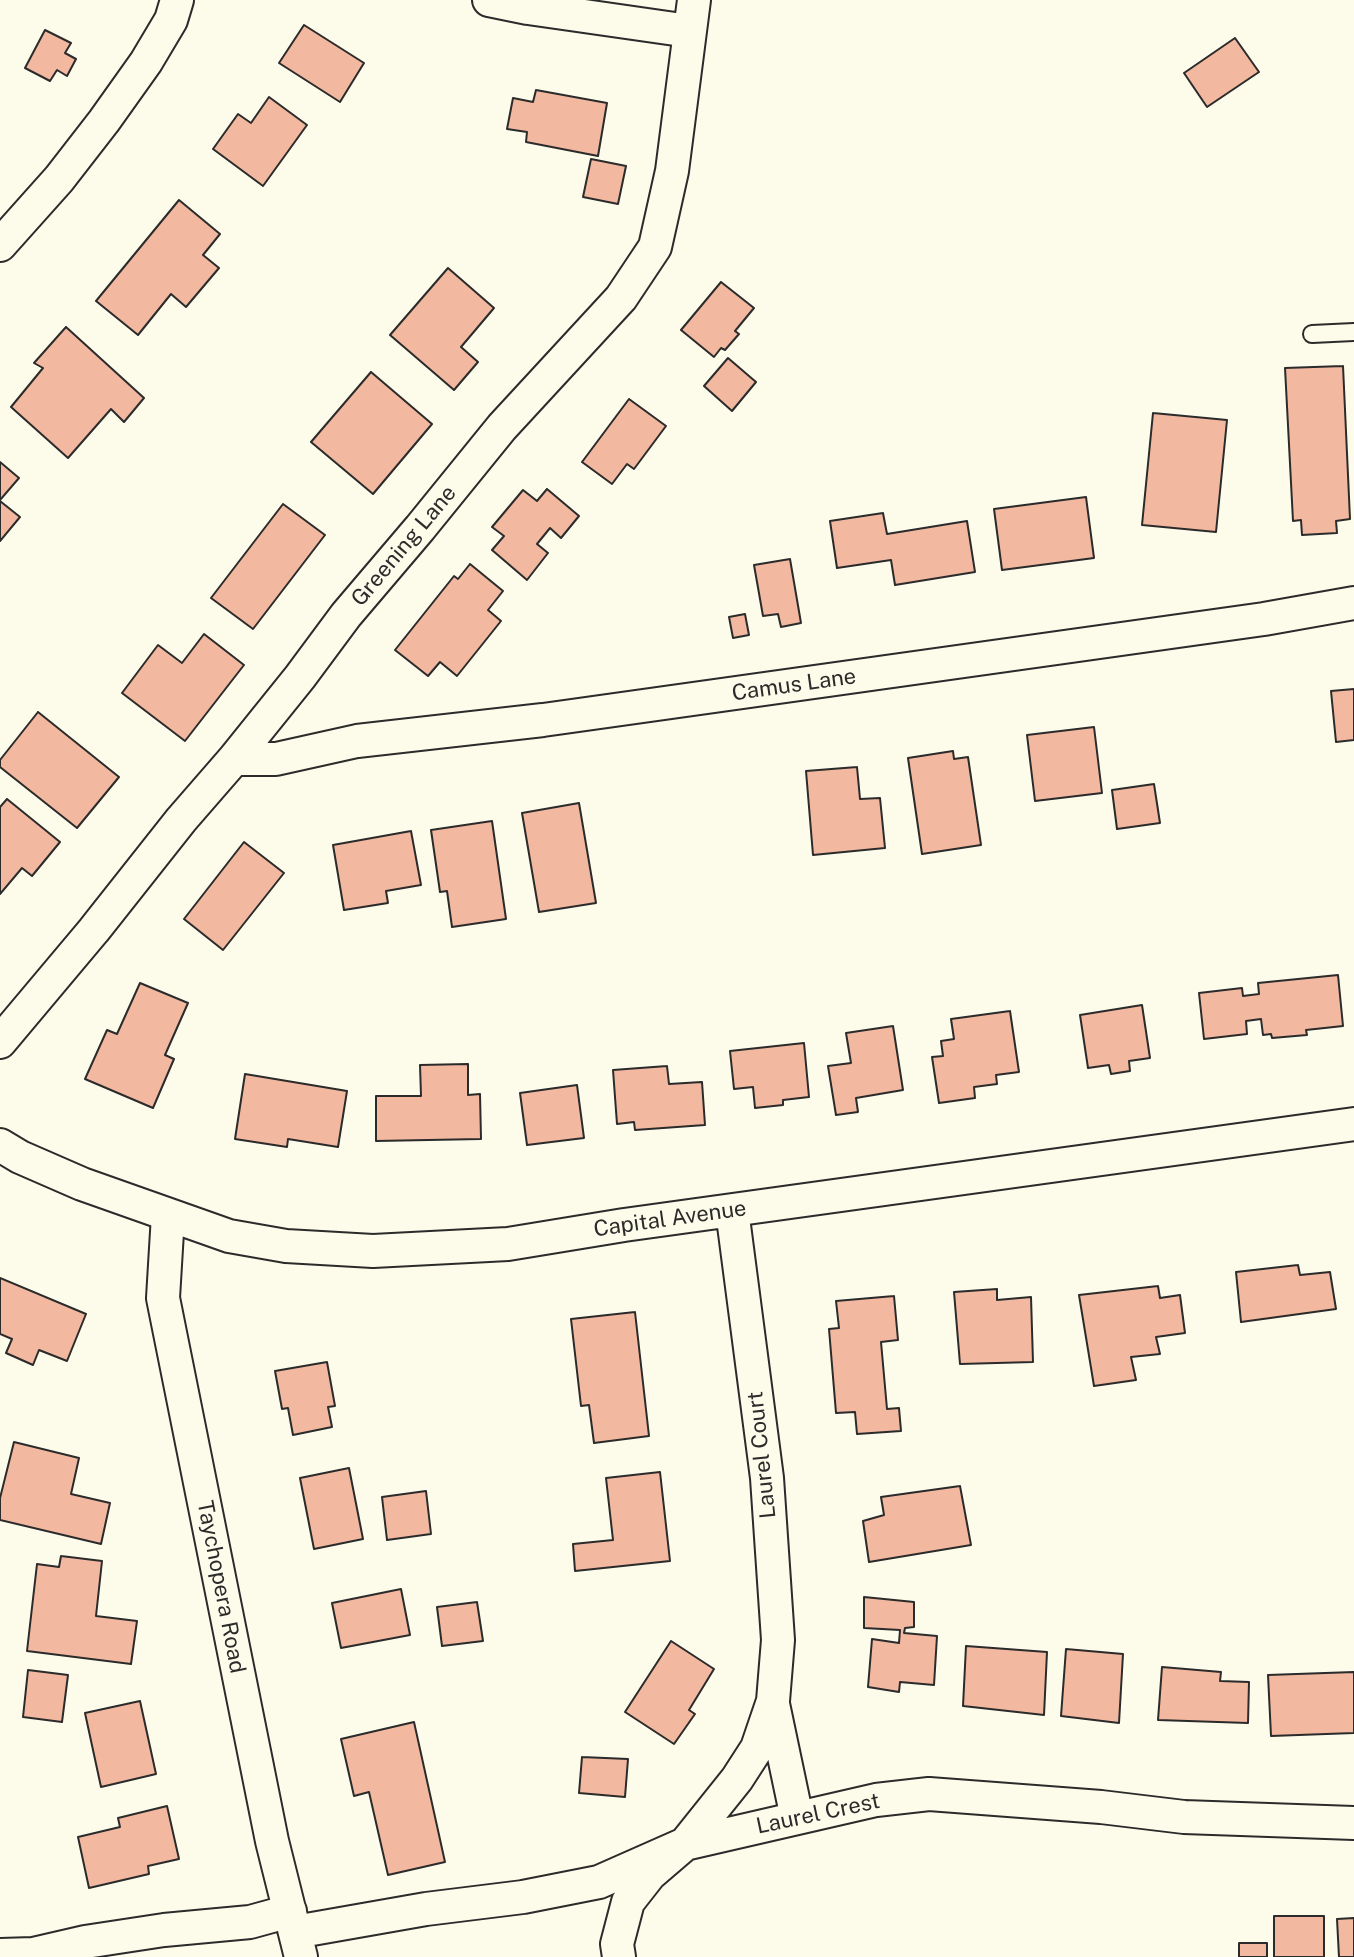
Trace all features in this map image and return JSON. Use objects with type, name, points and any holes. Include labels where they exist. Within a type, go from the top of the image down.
[{"type":"street","points":[[0,245],[59,179],[104,121],[146,62],[171,20],[177,0]]},
{"type":"street","points":[[489,0],[528,8],[692,15]]},
{"type":"street","name":"Greening Lane","points":[[0,1042],[502,427],[621,298],[655,247],[672,171],[692,15]]},
{"type":"street","name":"Camus Lane","points":[[234,759],[276,759],[357,741],[543,720],[1264,619],[1354,603]]},
{"type":"street","name":"Capital Avenue","points":[[0,1145],[82,1184],[229,1236],[286,1246],[373,1251],[508,1244],[624,1225],[1354,1124]]},
{"type":"street","name":"Laurel Court","points":[[619,1957],[617,1944],[628,1902],[650,1874],[685,1844],[737,1779],[757,1748],[773,1701],[778,1640],[767,1478],[732,1210]]},
{"type":"street","name":"Taychopera Road","points":[[168,1215],[163,1298],[272,1841],[295,1933]]},
{"type":"street","name":"Laurel Court","points":[[773,1701],[797,1818]]},
{"type":"street","name":"Laurel Crest","points":[[0,1955],[33,1954],[151,1932],[250,1922],[295,1933],[426,1909],[523,1897],[599,1882],[685,1844],[876,1800],[929,1794],[1101,1807],[1184,1817],[1354,1823]]},
{"type":"lane","points":[[1312,334],[1354,332]]},
{"type":"building","points":[[304,25],[364,63],[340,102],[279,63]]},
{"type":"building","points":[[45,30],[71,43],[65,53],[76,59],[67,76],[57,70],[50,81],[25,68]]},
{"type":"building","points":[[1235,38],[1259,72],[1207,107],[1184,73]]},
{"type":"building","points":[[536,90],[607,103],[598,156],[526,142],[527,132],[507,129],[513,98],[533,102]]},
{"type":"building","points":[[269,97],[307,125],[263,186],[213,149],[238,114],[251,123]]},
{"type":"building","points":[[591,159],[626,166],[618,204],[583,197]]},
{"type":"building","points":[[179,200],[220,234],[203,255],[219,268],[186,307],[171,294],[138,335],[96,301]]},
{"type":"building","points":[[448,268],[494,308],[461,347],[478,362],[454,390],[390,335]]},
{"type":"building","points":[[721,282],[754,308],[735,331],[739,334],[714,357],[681,330]]},
{"type":"building","points":[[66,327],[144,398],[124,422],[111,409],[68,458],[11,407],[43,368],[34,363]]},
{"type":"building","points":[[728,358],[756,382],[732,411],[704,386]]},
{"type":"building","points":[[1343,366],[1350,519],[1336,521],[1337,533],[1302,535],[1301,520],[1293,521],[1285,368]]},
{"type":"building","points":[[371,372],[432,424],[373,494],[311,442]]},
{"type":"building","points":[[629,399],[666,426],[634,469],[627,464],[612,484],[582,462]]},
{"type":"building","points":[[1153,413],[1227,420],[1216,532],[1142,525]]},
{"type":"building","points":[[0,462],[19,478],[0,500]]},
{"type":"building","points":[[547,489],[579,516],[561,538],[550,528],[537,544],[548,553],[527,580],[492,550],[504,536],[492,527],[523,490],[537,501]]},
{"type":"building","points":[[1086,497],[1094,558],[1002,570],[994,509]]},
{"type":"building","points":[[0,501],[20,517],[0,541]]},
{"type":"building","points":[[283,504],[325,535],[253,629],[211,598]]},
{"type":"building","points":[[883,513],[887,534],[967,521],[975,572],[895,585],[891,560],[837,568],[830,521]]},
{"type":"building","points":[[790,559],[801,623],[781,627],[778,614],[763,616],[754,565]]},
{"type":"building","points":[[470,564],[503,591],[488,610],[501,621],[457,676],[440,662],[428,676],[395,650],[454,576],[458,579]]},
{"type":"building","points":[[745,614],[749,635],[733,638],[729,617]]},
{"type":"building","points":[[204,634],[244,665],[185,741],[122,693],[158,645],[182,663]]},
{"type":"building","points":[[1354,689],[1354,740],[1336,742],[1331,691]]},
{"type":"building","points":[[38,712],[119,777],[77,828],[0,767],[0,760]]},
{"type":"building","points":[[1094,727],[1102,793],[1035,801],[1027,735]]},
{"type":"building","points":[[953,751],[954,759],[968,757],[981,845],[922,854],[908,758]]},
{"type":"building","points":[[857,767],[860,799],[880,798],[885,848],[813,855],[806,771]]},
{"type":"building","points":[[1154,784],[1160,823],[1117,829],[1112,790]]},
{"type":"building","points":[[7,799],[60,842],[32,876],[22,868],[0,894],[0,807]]},
{"type":"building","points":[[579,803],[596,903],[539,912],[522,813]]},
{"type":"building","points":[[492,821],[506,919],[452,927],[447,891],[440,892],[431,830]]},
{"type":"building","points":[[411,831],[421,885],[386,891],[388,903],[344,910],[333,845]]},
{"type":"building","points":[[244,842],[284,873],[223,950],[184,919]]},
{"type":"building","points":[[1338,975],[1343,1026],[1306,1030],[1307,1035],[1272,1038],[1271,1034],[1263,1035],[1261,1019],[1246,1021],[1247,1034],[1204,1039],[1199,993],[1242,988],[1243,996],[1259,994],[1258,983]]},
{"type":"building","points":[[140,983],[188,1003],[165,1055],[174,1059],[153,1108],[85,1079],[107,1030],[117,1034]]},
{"type":"building","points":[[1142,1005],[1150,1058],[1129,1061],[1130,1071],[1111,1074],[1109,1065],[1088,1068],[1080,1015]]},
{"type":"building","points":[[1010,1011],[1019,1072],[996,1075],[997,1084],[974,1087],[975,1098],[939,1103],[932,1057],[943,1056],[941,1041],[954,1039],[951,1019]]},
{"type":"building","points":[[893,1026],[903,1090],[856,1098],[858,1112],[836,1115],[828,1066],[851,1063],[846,1033]]},
{"type":"building","points":[[804,1043],[809,1097],[783,1100],[783,1105],[755,1108],[753,1087],[734,1089],[730,1051]]},
{"type":"building","points":[[468,1064],[468,1095],[480,1094],[481,1139],[376,1141],[376,1096],[421,1096],[420,1065]]},
{"type":"building","points":[[667,1066],[669,1084],[702,1082],[705,1125],[635,1130],[634,1122],[617,1124],[613,1070]]},
{"type":"building","points":[[245,1074],[347,1091],[338,1147],[288,1139],[287,1147],[235,1139]]},
{"type":"building","points":[[577,1085],[584,1138],[527,1145],[520,1093]]},
{"type":"building","points":[[1298,1265],[1300,1275],[1330,1272],[1336,1309],[1241,1322],[1236,1272]]},
{"type":"building","points":[[0,1278],[86,1314],[67,1361],[39,1350],[33,1365],[6,1353],[12,1339],[0,1334]]},
{"type":"building","points":[[1158,1286],[1160,1298],[1180,1295],[1185,1333],[1156,1337],[1160,1354],[1131,1357],[1136,1380],[1094,1386],[1079,1295]]},
{"type":"building","points":[[997,1289],[997,1300],[1031,1297],[1033,1362],[960,1364],[954,1292]]},
{"type":"building","points":[[894,1296],[898,1340],[881,1342],[887,1409],[899,1408],[901,1431],[857,1434],[855,1412],[836,1413],[829,1329],[839,1328],[836,1301]]},
{"type":"building","points":[[635,1312],[649,1436],[594,1443],[589,1405],[581,1406],[571,1319]]},
{"type":"building","points":[[327,1362],[335,1406],[328,1407],[332,1427],[293,1435],[288,1408],[282,1409],[275,1371]]},
{"type":"building","points":[[14,1442],[79,1458],[71,1494],[110,1503],[101,1544],[0,1520],[0,1498]]},
{"type":"building","points":[[349,1468],[363,1539],[314,1549],[300,1478]]},
{"type":"building","points":[[660,1472],[670,1561],[575,1571],[573,1544],[613,1540],[606,1478]]},
{"type":"building","points":[[960,1486],[971,1545],[869,1562],[863,1521],[884,1515],[881,1497]]},
{"type":"building","points":[[426,1491],[431,1534],[387,1540],[382,1497]]},
{"type":"building","points":[[61,1556],[102,1561],[96,1616],[137,1621],[131,1664],[27,1651],[37,1564],[59,1567]]},
{"type":"building","points":[[401,1589],[410,1635],[341,1648],[332,1603]]},
{"type":"building","points":[[864,1597],[914,1602],[914,1627],[905,1628],[904,1633],[937,1636],[934,1685],[900,1682],[899,1692],[868,1687],[872,1639],[899,1643],[900,1630],[864,1628]]},
{"type":"building","points":[[477,1602],[483,1641],[442,1646],[437,1607]]},
{"type":"building","points":[[671,1641],[714,1669],[689,1710],[695,1714],[674,1744],[625,1712]]},
{"type":"building","points":[[966,1646],[1047,1652],[1044,1715],[963,1706]]},
{"type":"building","points":[[1066,1649],[1123,1654],[1119,1723],[1061,1716]]},
{"type":"building","points":[[1162,1667],[1221,1672],[1220,1681],[1249,1682],[1248,1723],[1158,1720]]},
{"type":"building","points":[[28,1670],[68,1675],[62,1722],[23,1717]]},
{"type":"building","points":[[1354,1672],[1354,1733],[1271,1736],[1268,1675]]},
{"type":"building","points":[[140,1701],[156,1774],[101,1787],[85,1713]]},
{"type":"building","points":[[414,1722],[445,1862],[388,1875],[369,1792],[354,1796],[341,1739]]},
{"type":"building","points":[[582,1757],[628,1759],[625,1797],[579,1793]]},
{"type":"building","points":[[167,1806],[179,1859],[148,1866],[149,1874],[89,1888],[78,1837],[120,1827],[118,1818]]},
{"type":"building","points":[[1274,1916],[1324,1916],[1324,1957],[1274,1957]]},
{"type":"building","points":[[1354,1918],[1354,1957],[1339,1957],[1337,1919]]},
{"type":"building","points":[[1239,1943],[1267,1943],[1267,1957],[1239,1957]]}]
